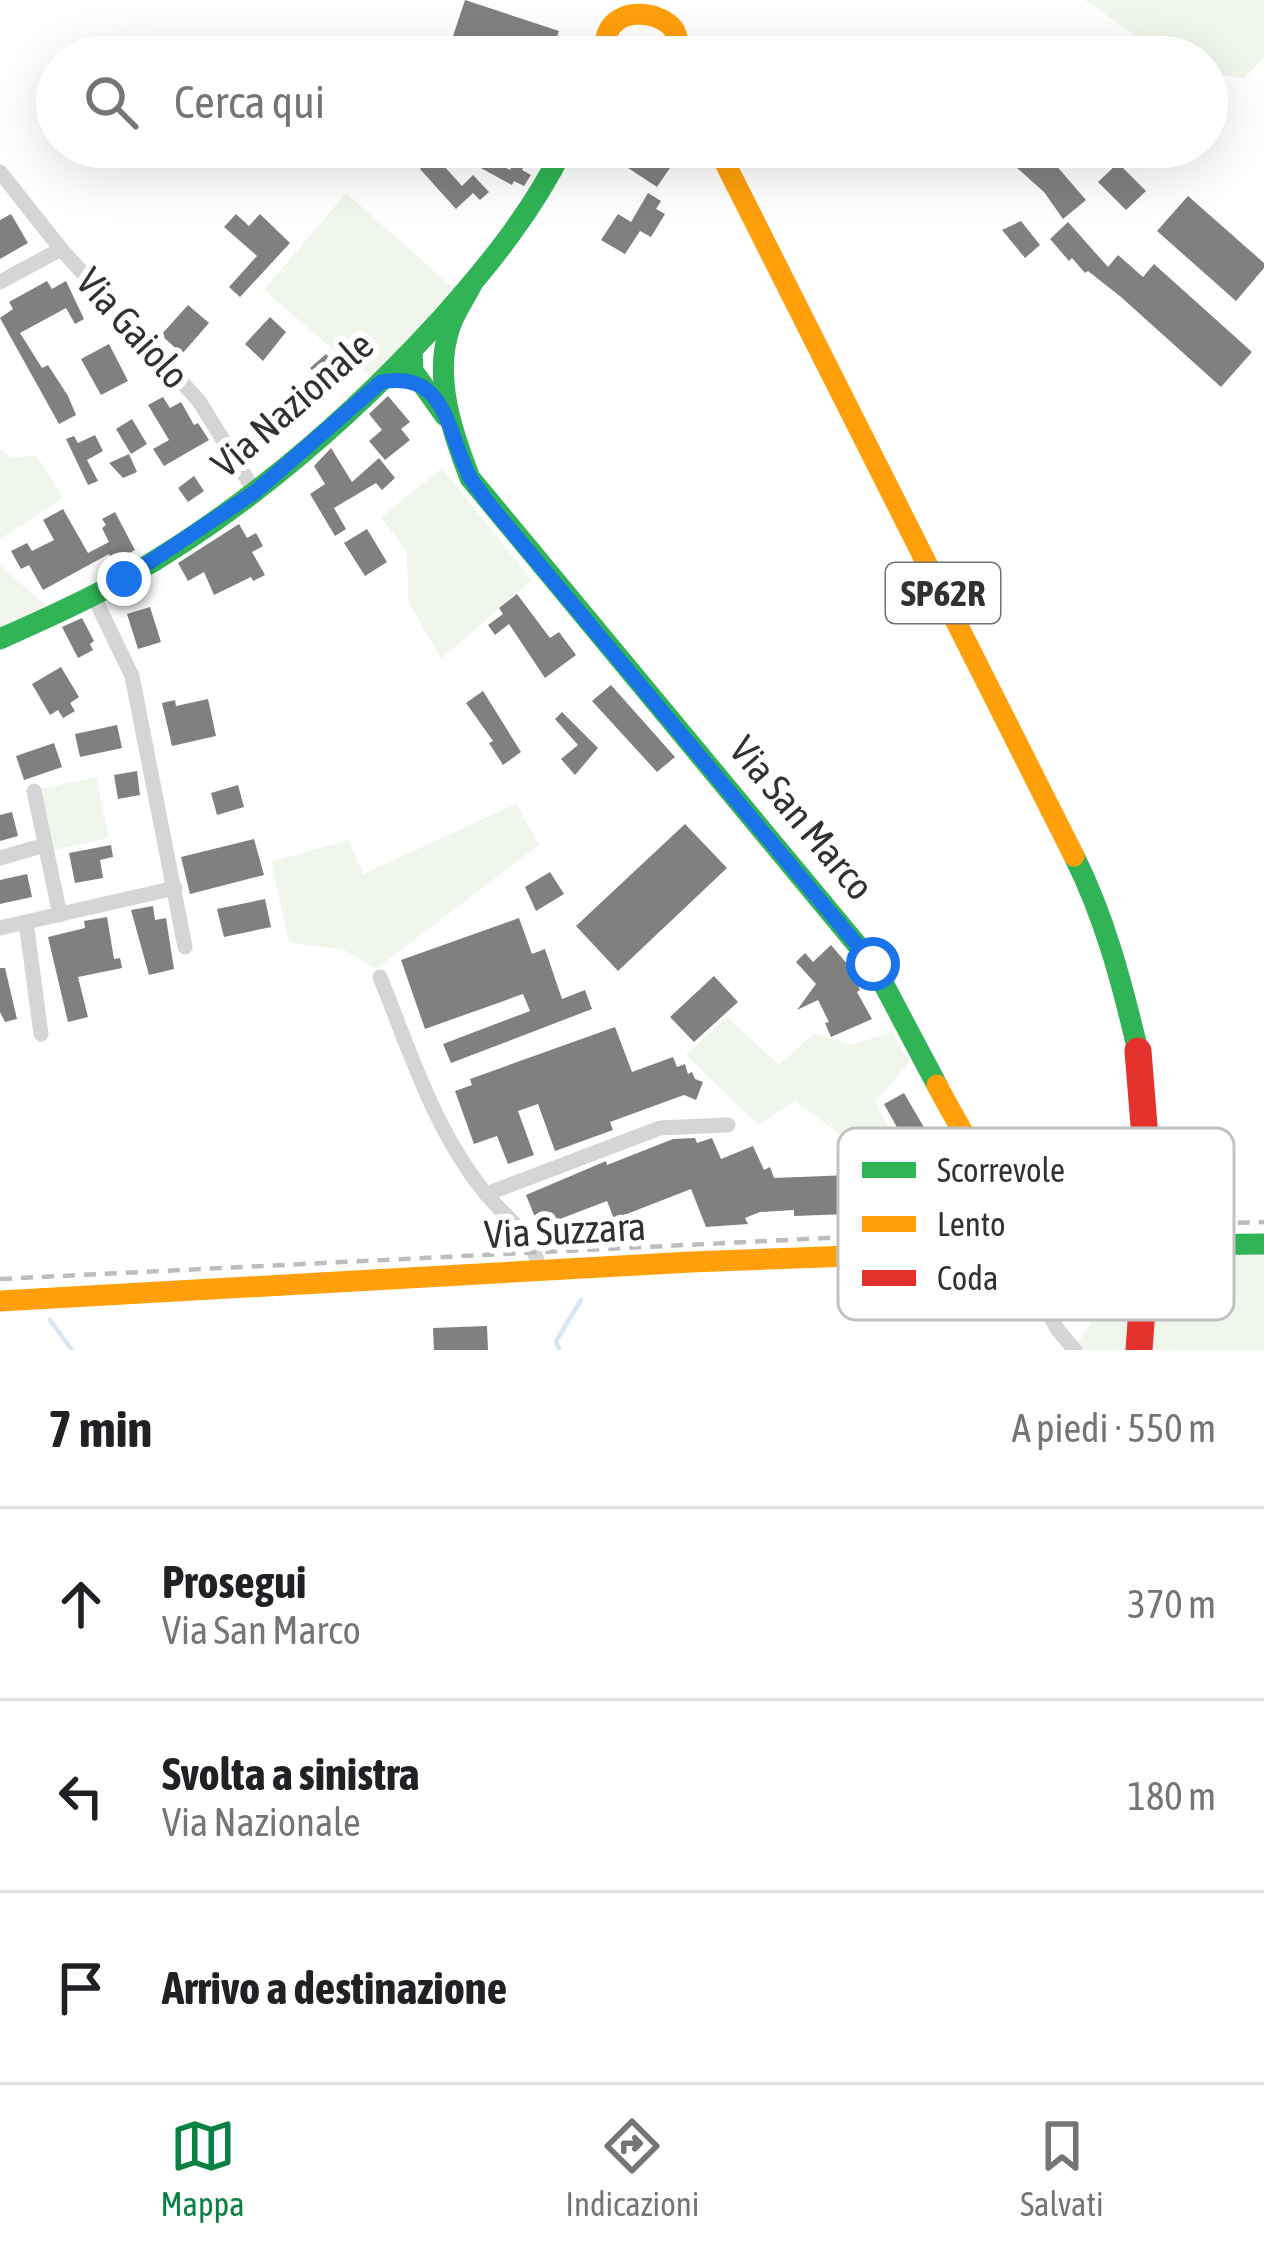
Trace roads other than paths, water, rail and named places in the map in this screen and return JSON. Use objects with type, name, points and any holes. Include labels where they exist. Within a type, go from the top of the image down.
[{"type":"main road","points":[[603,36],[618,9],[640,1],[670,17],[678,36]]},
{"type":"main road","name":"Via Nazionale","points":[[0,639],[93,595],[176,547],[255,492],[415,347],[533,209],[553,168]]},
{"type":"main road","name":"SP62R","points":[[728,168],[1093,894],[1119,968],[1138,1051],[1146,1128]]},
{"type":"main road","name":"Via San Marco","points":[[472,284],[450,329],[436,382],[470,478],[873,964],[959,1128]]},
{"type":"main road","points":[[381,382],[436,382],[438,356],[415,347]]},
{"type":"main road","points":[[1234,1244],[1264,1244]]},
{"type":"main road","name":"Via Suzzara","points":[[0,1301],[838,1256]]},
{"type":"main road","name":"SP62R","points":[[1139,1350],[1144,1320]]},
{"type":"street","name":"Via Gaiolo","points":[[0,172],[61,248],[200,401],[255,492]]},
{"type":"street","points":[[0,282],[61,248]]},
{"type":"street","points":[[93,595],[132,676],[184,947]]},
{"type":"street","points":[[34,791],[60,914]]},
{"type":"street","points":[[0,858],[45,844]]},
{"type":"street","points":[[0,928],[175,888]]},
{"type":"street","points":[[26,922],[41,1034]]},
{"type":"street","points":[[380,977],[436,1115],[486,1194],[537,1252],[539,1270]]},
{"type":"street","points":[[486,1194],[660,1127],[728,1125]]},
{"type":"street","name":"Via San Marco","points":[[1054,1320],[1075,1350]]},
{"type":"waterway","points":[[559,1350],[556,1341],[581,1300]]},
{"type":"waterway","points":[[50,1320],[72,1350]]},
{"type":"railway","points":[[1234,1223],[1264,1222]]},
{"type":"railway","points":[[0,1279],[838,1237]]}]
